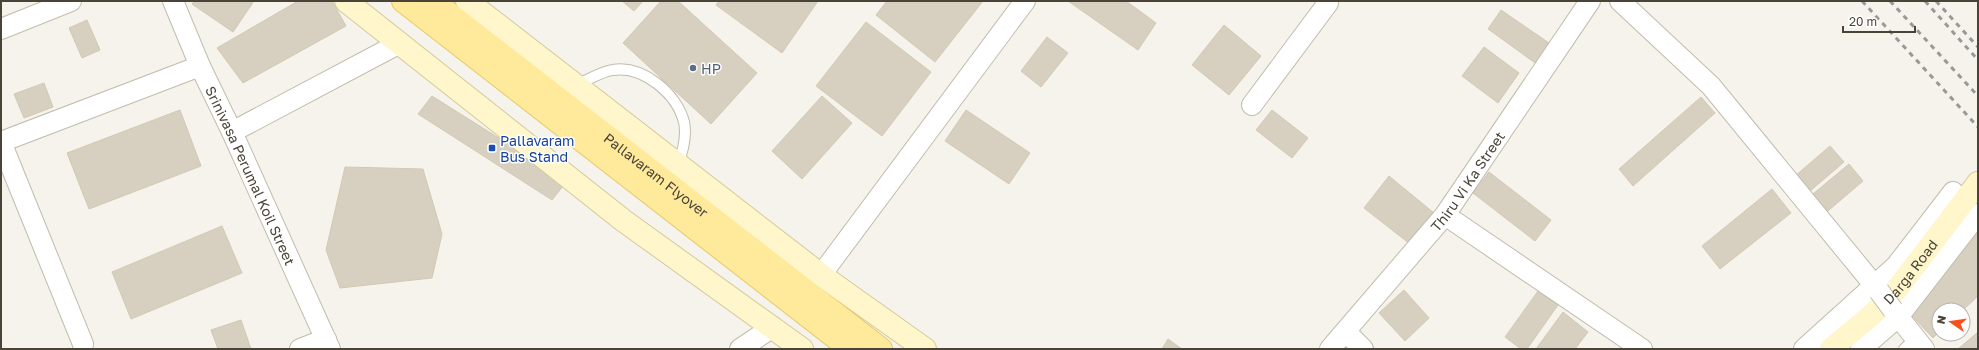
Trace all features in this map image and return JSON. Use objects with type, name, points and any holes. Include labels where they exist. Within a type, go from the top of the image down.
[{"type":"main road","name":"Pallavaram Flyover","points":[[403,1],[850,349]]},
{"type":"main road","name":"Pallavaram Flyover","points":[[433,1],[880,349]]},
{"type":"street","points":[[1,29],[71,1]]},
{"type":"street","name":"Srinivasa Perumal Koil Street","points":[[173,1],[200,66],[232,132],[328,344]]},
{"type":"street","points":[[346,1],[624,221],[802,349]]},
{"type":"street","points":[[467,1],[821,275],[925,349]]},
{"type":"street","points":[[821,275],[1025,1]]},
{"type":"street","name":"Thiru Vi Ka Street","points":[[1330,349],[1445,214],[1590,1]]},
{"type":"street","points":[[1620,1],[1711,86],[1877,288],[1915,346]]},
{"type":"street","points":[[1252,105],[1328,2]]},
{"type":"street","points":[[232,132],[400,43]]},
{"type":"street","points":[[83,344],[1,142],[200,66]]},
{"type":"street","name":"Darga Road","points":[[1831,349],[1874,313],[1897,289],[1978,184]]},
{"type":"street","points":[[1804,349],[1877,288],[1896,266],[1953,192]]},
{"type":"street","points":[[1445,214],[1642,349]]},
{"type":"street","points":[[1861,349],[1895,314],[1978,214]]},
{"type":"street","points":[[740,349],[772,327]]},
{"type":"street","points":[[1346,332],[1363,349]]},
{"type":"street","points":[[300,349],[328,344]]},
{"type":"lane","points":[[576,85],[613,70],[636,72],[654,80],[677,104],[684,123],[683,152],[678,164]]},
{"type":"building","points":[[195,1],[254,1],[233,32],[192,4]]},
{"type":"building","points":[[298,1],[332,1],[346,26],[243,83],[217,48]]},
{"type":"building","points":[[622,1],[643,1],[634,11]]},
{"type":"building","points":[[661,1],[678,1],[757,73],[711,124],[623,43]]},
{"type":"building","points":[[719,1],[818,1],[782,53],[716,5]]},
{"type":"building","points":[[887,1],[983,1],[935,62],[876,15]]},
{"type":"building","points":[[1068,1],[1126,1],[1156,23],[1138,50]]},
{"type":"building","points":[[1501,10],[1552,45],[1538,65],[1488,29]]},
{"type":"building","points":[[87,20],[100,50],[82,58],[69,28]]},
{"type":"building","points":[[866,22],[931,72],[882,136],[816,86]]},
{"type":"building","points":[[1224,25],[1261,56],[1229,95],[1192,65]]},
{"type":"building","points":[[1047,37],[1068,53],[1041,87],[1021,71]]},
{"type":"building","points":[[1484,47],[1519,73],[1498,103],[1462,76]]},
{"type":"building","points":[[44,83],[53,107],[24,118],[14,94]]},
{"type":"building","name":"Pallavaram Bus Stand","points":[[432,96],[567,181],[552,200],[418,114]]},
{"type":"building","points":[[822,96],[852,123],[802,179],[772,151]]},
{"type":"building","points":[[1701,97],[1715,113],[1633,186],[1619,169]]},
{"type":"building","points":[[180,110],[201,166],[89,209],[67,153]]},
{"type":"building","points":[[966,110],[1030,153],[1009,184],[945,141]]},
{"type":"building","points":[[1272,110],[1308,138],[1292,158],[1256,130]]},
{"type":"building","points":[[1830,146],[1844,162],[1809,192],[1795,176]]},
{"type":"building","points":[[1849,164],[1863,181],[1822,216],[1807,199]]},
{"type":"building","points":[[345,167],[423,169],[442,234],[432,278],[340,288],[326,250]]},
{"type":"building","points":[[1489,172],[1551,220],[1535,241],[1473,193]]},
{"type":"building","points":[[1389,176],[1434,213],[1410,244],[1364,208]]},
{"type":"building","points":[[1772,189],[1791,213],[1720,269],[1702,246]]},
{"type":"building","points":[[222,226],[242,273],[131,319],[112,272]]},
{"type":"building","points":[[1978,229],[1978,296],[1971,303],[1931,302],[1931,336],[1910,314]]},
{"type":"building","points":[[1404,290],[1429,318],[1405,341],[1379,313]]},
{"type":"building","points":[[1538,291],[1558,305],[1527,349],[1521,349],[1505,337]]},
{"type":"building","points":[[1563,312],[1588,332],[1575,349],[1536,349]]},
{"type":"building","points":[[241,320],[251,349],[218,349],[211,330]]},
{"type":"building","points":[[1978,332],[1978,349],[1958,349],[1966,342],[1971,342],[1971,338]]},
{"type":"building","points":[[1168,339],[1182,349],[1162,349]]},
{"type":"railway","points":[[1862,1],[1978,127]]},
{"type":"railway","points":[[1890,1],[1978,96]]},
{"type":"railway","points":[[1925,1],[1978,60]]},
{"type":"railway","points":[[1936,1],[1978,47]]},
{"type":"place","name":"HP","points":[[693,68]]},
{"type":"place","name":"Pallavaram Bus Stand","points":[[492,148]]}]
